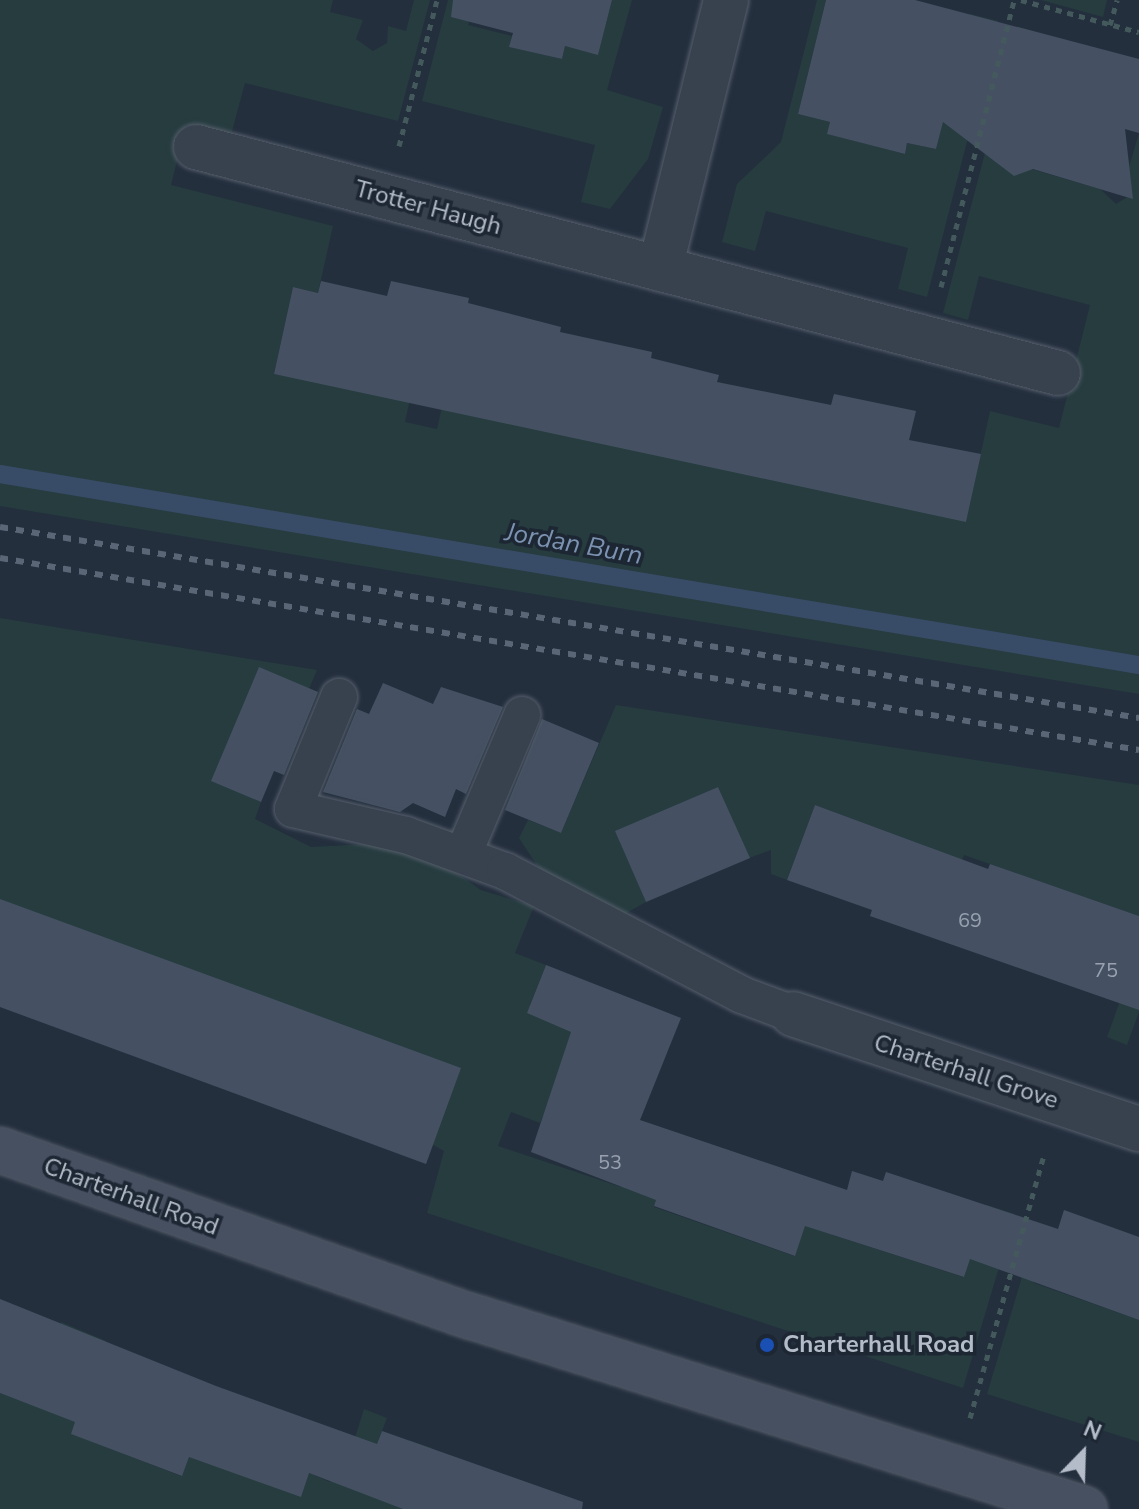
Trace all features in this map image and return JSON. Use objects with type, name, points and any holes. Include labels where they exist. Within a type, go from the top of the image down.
[{"type":"street","points":[[660,269],[726,0]]},
{"type":"street","name":"Trotter Haugh","points":[[196,147],[1058,373]]},
{"type":"street","name":"Charterhall Grove","points":[[793,1014],[1139,1129]]},
{"type":"street","name":"Charterhall Road","points":[[0,1150],[484,1321],[1084,1509]]},
{"type":"lane","points":[[339,697],[293,809],[406,835],[505,871],[742,995],[793,1014]]},
{"type":"lane","points":[[463,855],[522,715]]},
{"type":"path","points":[[386,197],[437,0]]},
{"type":"path","points":[[928,338],[1014,0]]},
{"type":"path","points":[[1021,0],[1139,32]]},
{"type":"path","points":[[1110,25],[1117,0]]},
{"type":"path","points":[[956,1468],[1058,1103]]},
{"type":"green space","points":[[0,0],[333,0],[330,12],[363,20],[356,39],[373,51],[387,43],[388,26],[406,31],[414,0],[430,0],[398,121],[245,83],[231,135],[186,125],[171,185],[333,226],[318,293],[293,287],[274,374],[410,399],[405,422],[437,429],[442,407],[966,521],[990,411],[1059,428],[1090,305],[979,276],[968,320],[943,313],[1018,27],[1036,32],[1003,168],[1018,174],[1028,168],[1100,189],[1116,204],[1129,196],[1126,177],[1139,133],[1139,694],[0,506]]},
{"type":"green space","points":[[448,0],[474,0],[468,25],[512,36],[510,47],[562,59],[565,46],[598,54],[612,0],[632,0],[607,90],[663,107],[648,159],[610,209],[581,202],[595,145],[422,101]]},
{"type":"green space","points":[[817,0],[826,0],[798,114],[830,122],[828,134],[905,154],[907,143],[936,149],[970,14],[998,21],[927,297],[898,289],[908,248],[766,211],[755,251],[722,242],[737,184],[781,142]]},
{"type":"green space","points":[[1041,0],[1107,0],[1103,17]]},
{"type":"green space","points":[[0,618],[317,670],[309,689],[212,781],[261,802],[255,819],[311,847],[385,843],[441,862],[481,890],[534,906],[515,953],[546,965],[530,1005],[579,1025],[540,1123],[511,1112],[498,1146],[621,1187],[662,1149],[672,1153],[654,1207],[794,1256],[821,1182],[833,1235],[963,1277],[987,1205],[1015,1214],[963,1388],[427,1213],[444,1151],[0,899]]},
{"type":"green space","points":[[616,705],[1139,785],[1139,916],[964,855],[934,933],[931,848],[815,805],[787,880],[771,874],[771,850],[749,858],[718,787],[616,832],[646,902],[621,916],[544,876],[519,838],[528,820],[561,833]]},
{"type":"green space","points":[[1139,948],[1139,1012],[1127,1045],[1107,1037]]},
{"type":"green space","points":[[1027,1260],[1034,1283],[1139,1320],[1139,1442],[987,1394]]},
{"type":"green space","points":[[61,1322],[106,1341],[72,1434],[181,1476],[217,1386],[309,1473],[330,1482],[353,1444],[364,1409],[387,1418],[371,1459],[397,1470],[409,1440],[432,1448],[410,1509],[0,1509],[0,1393],[29,1404]]},
{"type":"building","points":[[453,0],[612,0],[598,55],[565,46],[562,59],[509,47],[513,33],[451,17]]},
{"type":"building","points":[[826,0],[915,0],[1139,59],[1139,133],[1125,129],[1133,199],[1033,169],[1014,176],[943,122],[936,149],[907,143],[905,154],[827,134],[830,122],[798,114]]},
{"type":"building","points":[[321,281],[387,296],[391,281],[469,298],[468,303],[561,327],[560,332],[652,352],[651,358],[719,375],[717,382],[831,405],[834,394],[916,411],[909,440],[981,454],[966,522],[274,374],[293,287],[318,293]]},
{"type":"building","points":[[259,667],[318,692],[284,775],[274,771],[261,802],[211,781]]},
{"type":"building","points":[[383,683],[433,704],[441,687],[503,707],[466,794],[456,789],[445,817],[413,803],[400,812],[323,792],[357,709],[369,714]]},
{"type":"building","points":[[542,719],[599,743],[561,833],[505,810]]},
{"type":"building","points":[[718,787],[750,858],[646,902],[615,831]]},
{"type":"building","points":[[815,805],[988,869],[990,864],[1139,916],[1139,1010],[870,916],[872,910],[787,880]]},
{"type":"building","points":[[0,899],[461,1068],[426,1164],[0,1007]]},
{"type":"building","points":[[546,965],[681,1018],[640,1120],[847,1190],[852,1171],[883,1181],[886,1172],[1058,1229],[1064,1210],[1139,1237],[1139,1320],[970,1259],[964,1277],[805,1226],[795,1256],[654,1206],[656,1200],[531,1152],[571,1032],[527,1013]]},
{"type":"building","points":[[0,1299],[216,1386],[377,1444],[382,1431],[583,1502],[582,1509],[403,1509],[309,1473],[301,1497],[189,1457],[182,1476],[71,1434],[75,1422],[0,1393]]},
{"type":"waterway","name":"Jordan Burn","points":[[0,474],[1139,665]]},
{"type":"railway","points":[[0,527],[1139,718]]},
{"type":"railway","points":[[0,558],[1139,750]]},
{"type":"place","name":"Charterhall Road","points":[[767,1345]]}]
